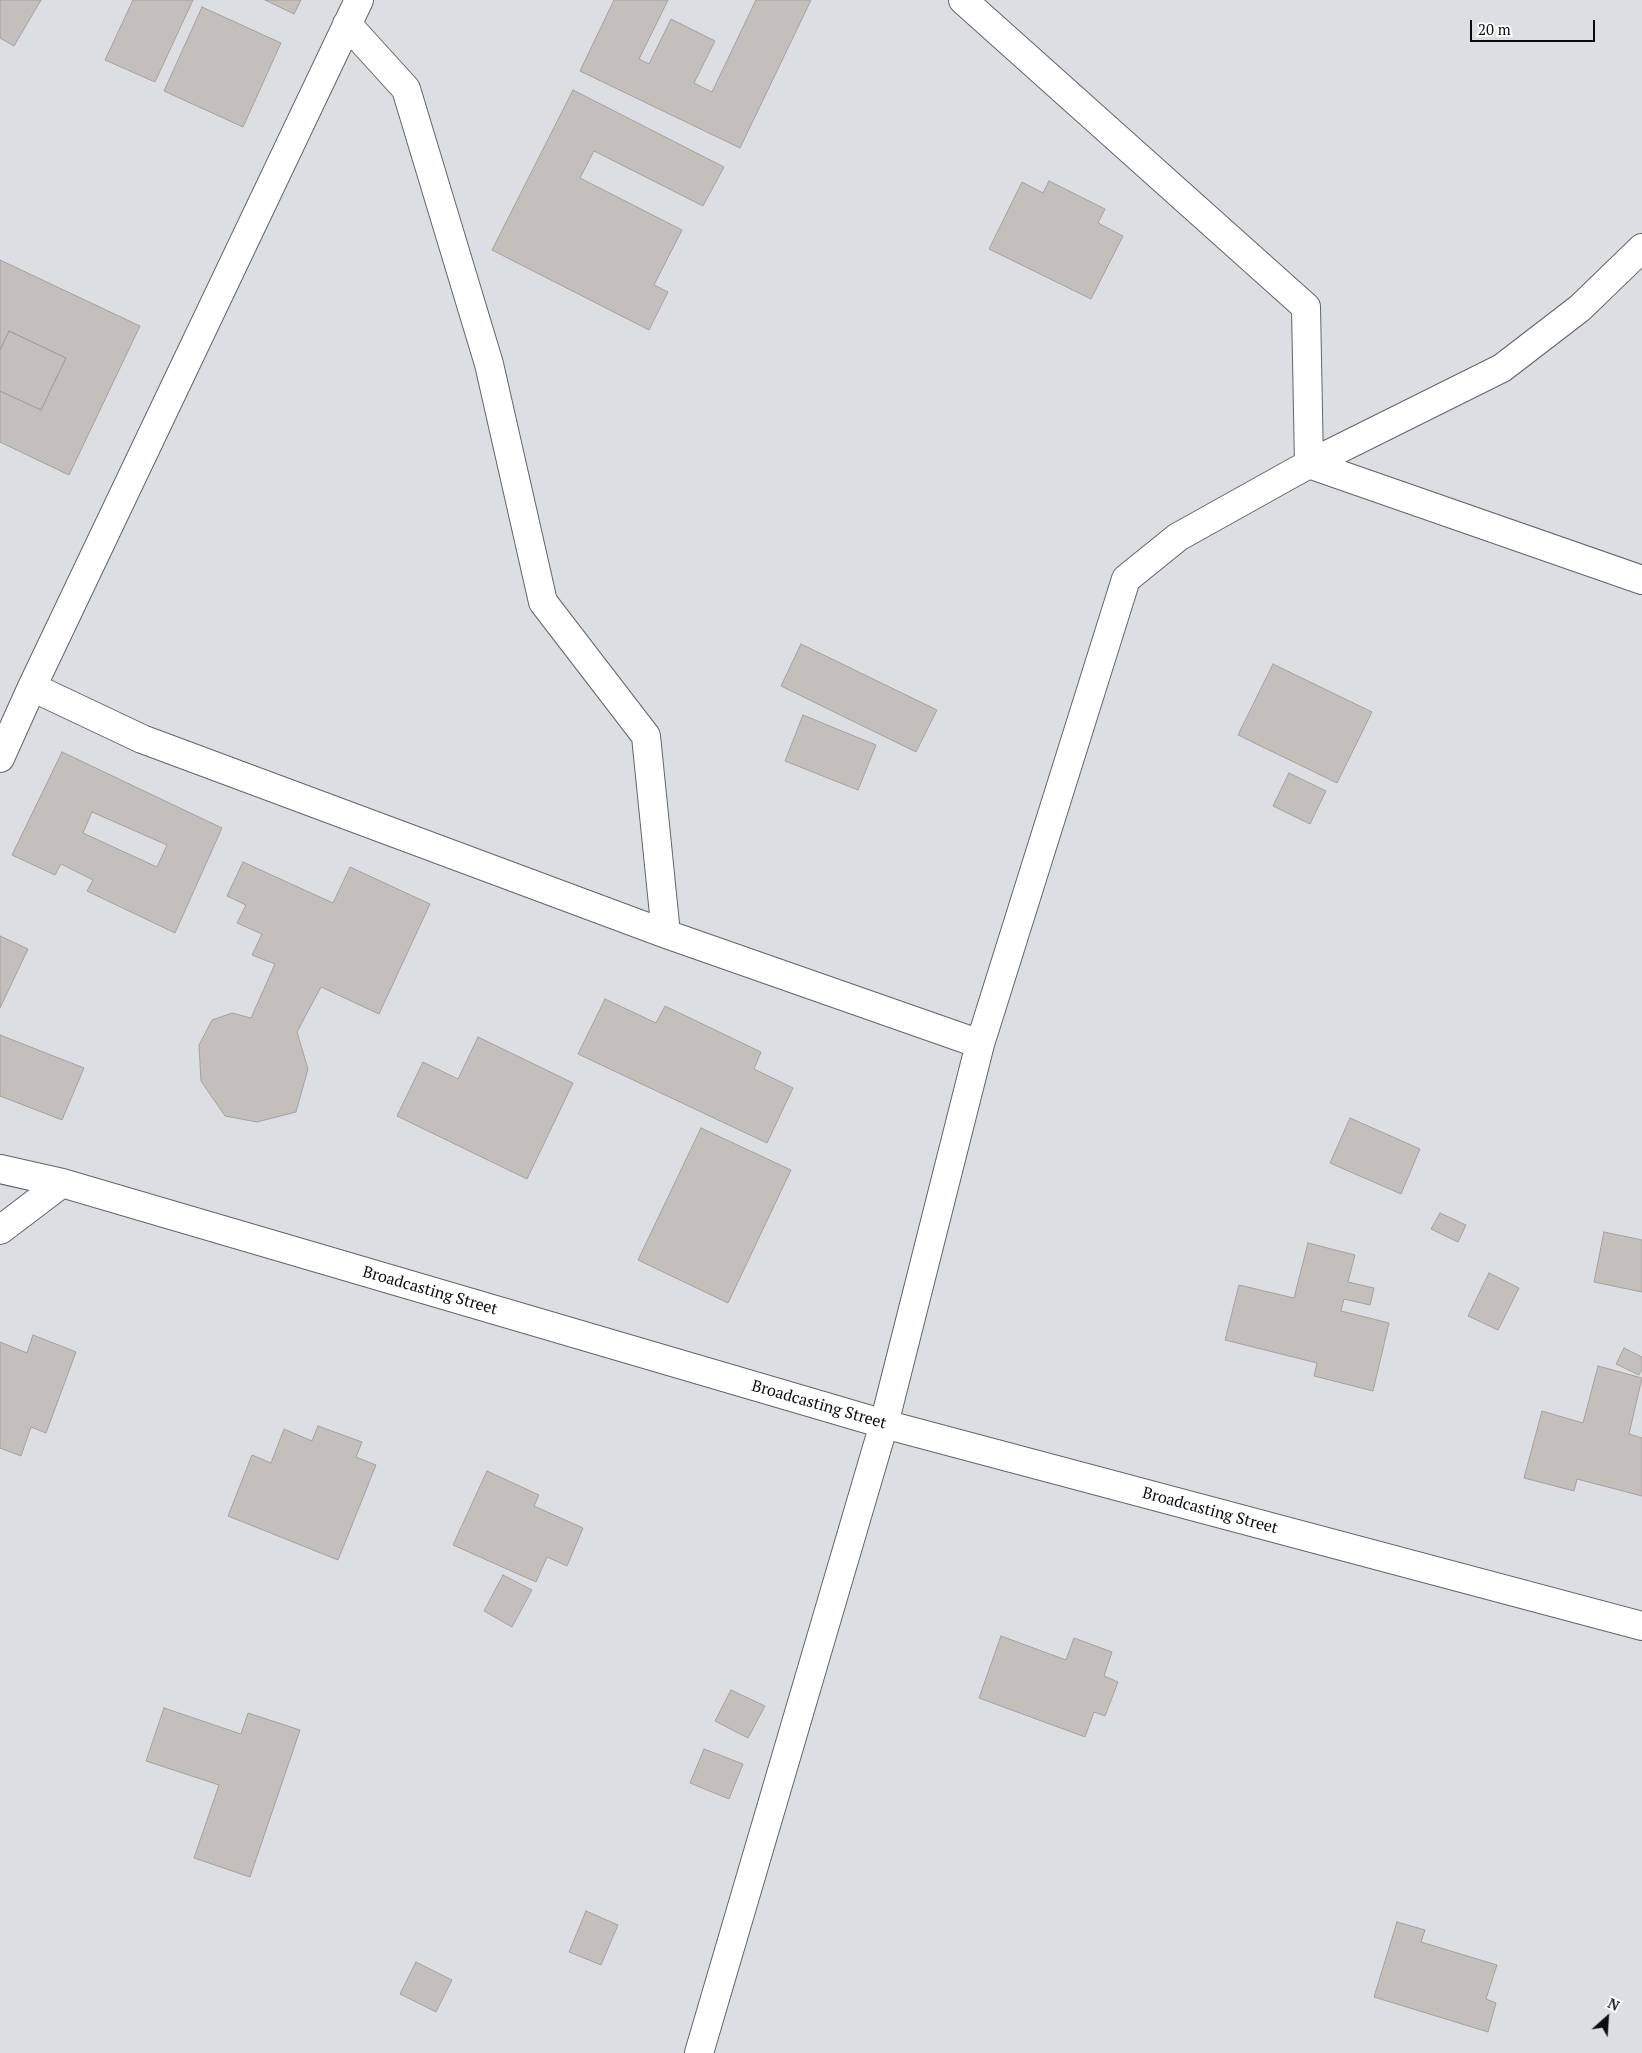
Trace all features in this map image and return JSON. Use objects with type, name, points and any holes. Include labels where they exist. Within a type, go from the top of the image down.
[{"type":"street","points":[[0,758],[359,0]]},
{"type":"street","points":[[963,0],[1306,307],[1309,464]]},
{"type":"street","points":[[347,24],[406,89],[489,364],[543,602],[646,736],[666,934]]},
{"type":"street","points":[[699,2053],[884,1424],[980,1044],[1126,580],[1178,537],[1309,464],[1502,368],[1580,308],[1642,248]]},
{"type":"street","points":[[1309,464],[1642,580]]},
{"type":"street","points":[[32,687],[142,739],[666,934],[980,1044]]},
{"type":"street","name":"Broadcasting Street","points":[[0,1169],[62,1183],[884,1424],[1642,1626]]},
{"type":"street","points":[[0,1230],[62,1183]]},
{"type":"building","points":[[0,0],[41,0],[14,46],[0,38]]},
{"type":"building","points":[[133,0],[193,0],[155,82],[105,60]]},
{"type":"building","points":[[265,0],[301,0],[294,14]]},
{"type":"building","points":[[614,0],[668,0],[639,59],[649,64],[671,19],[715,41],[694,83],[712,92],[756,0],[811,0],[740,148],[580,71]]},
{"type":"building","points":[[202,7],[281,43],[243,127],[164,91]]},
{"type":"building","points":[[573,90],[724,167],[703,206],[594,151],[580,178],[682,230],[654,285],[668,292],[649,330],[492,250]]},
{"type":"building","points":[[1049,181],[1105,209],[1098,223],[1123,236],[1091,299],[989,249],[1022,182],[1043,193]]},
{"type":"building","points":[[0,260],[140,326],[69,475],[0,442],[0,391],[41,410],[66,358],[9,331],[0,350]]},
{"type":"building","points":[[9,331],[66,358],[41,410],[0,391],[0,350]]},
{"type":"building","points":[[801,644],[937,710],[916,752],[781,686]]},
{"type":"building","points":[[1273,664],[1372,712],[1337,783],[1238,735]]},
{"type":"building","points":[[803,715],[876,745],[858,790],[785,761]]},
{"type":"building","points":[[62,752],[222,828],[175,933],[87,891],[93,880],[61,864],[55,875],[12,855]],"holes":[[[92,812],[167,845],[157,867],[83,833]]]},
{"type":"building","points":[[1289,773],[1326,791],[1310,824],[1273,806]]},
{"type":"building","points":[[243,862],[333,903],[350,867],[430,904],[379,1014],[321,987],[297,1032],[308,1069],[296,1112],[257,1122],[225,1116],[201,1081],[199,1045],[212,1020],[232,1013],[251,1018],[275,964],[252,955],[262,934],[237,923],[246,905],[227,896]]},
{"type":"building","points":[[0,936],[28,949],[0,1008]]},
{"type":"building","points":[[605,999],[656,1023],[665,1006],[761,1052],[754,1069],[793,1088],[767,1143],[578,1054]]},
{"type":"building","points":[[0,1035],[84,1068],[62,1120],[0,1096]]},
{"type":"building","points":[[478,1037],[573,1083],[527,1179],[397,1116],[423,1062],[458,1079]]},
{"type":"building","points":[[1350,1118],[1420,1149],[1401,1194],[1330,1163]]},
{"type":"building","points":[[701,1128],[791,1170],[728,1303],[638,1260]]},
{"type":"building","points":[[1440,1213],[1466,1225],[1458,1242],[1431,1229]]},
{"type":"building","points":[[1604,1232],[1642,1240],[1642,1292],[1594,1282]]},
{"type":"building","points":[[1308,1243],[1355,1255],[1348,1282],[1374,1288],[1370,1305],[1344,1299],[1341,1311],[1389,1323],[1373,1391],[1314,1376],[1317,1363],[1225,1340],[1239,1285],[1294,1298]]},
{"type":"building","points":[[1489,1273],[1519,1288],[1498,1330],[1468,1316]]},
{"type":"building","points":[[33,1335],[76,1352],[46,1433],[31,1427],[21,1456],[0,1448],[0,1342],[27,1353]]},
{"type":"building","points":[[1624,1348],[1642,1357],[1642,1369],[1639,1375],[1616,1364]]},
{"type":"building","points":[[1598,1366],[1642,1378],[1629,1434],[1642,1438],[1642,1496],[1577,1479],[1574,1491],[1524,1478],[1542,1411],[1583,1423]]},
{"type":"building","points":[[318,1426],[362,1442],[356,1457],[376,1465],[338,1560],[228,1516],[252,1455],[271,1463],[284,1429],[312,1441]]},
{"type":"building","points":[[487,1471],[539,1495],[534,1506],[583,1528],[567,1566],[547,1557],[536,1582],[453,1545]]},
{"type":"building","points":[[503,1575],[532,1590],[512,1627],[484,1611]]},
{"type":"building","points":[[1001,1636],[1066,1660],[1074,1638],[1112,1652],[1104,1676],[1118,1682],[1105,1716],[1094,1712],[1085,1737],[979,1698]]},
{"type":"building","points":[[731,1690],[765,1706],[748,1738],[715,1721]]},
{"type":"building","points":[[164,1708],[241,1734],[248,1713],[300,1730],[250,1877],[194,1858],[219,1785],[146,1761]]},
{"type":"building","points":[[704,1749],[743,1764],[729,1799],[690,1783]]},
{"type":"building","points":[[586,1911],[618,1925],[601,1965],[569,1952]]},
{"type":"building","points":[[1397,1922],[1425,1930],[1421,1942],[1497,1965],[1486,1999],[1496,2003],[1488,2032],[1374,1997]]},
{"type":"building","points":[[416,1962],[452,1980],[436,2012],[400,1994]]}]
